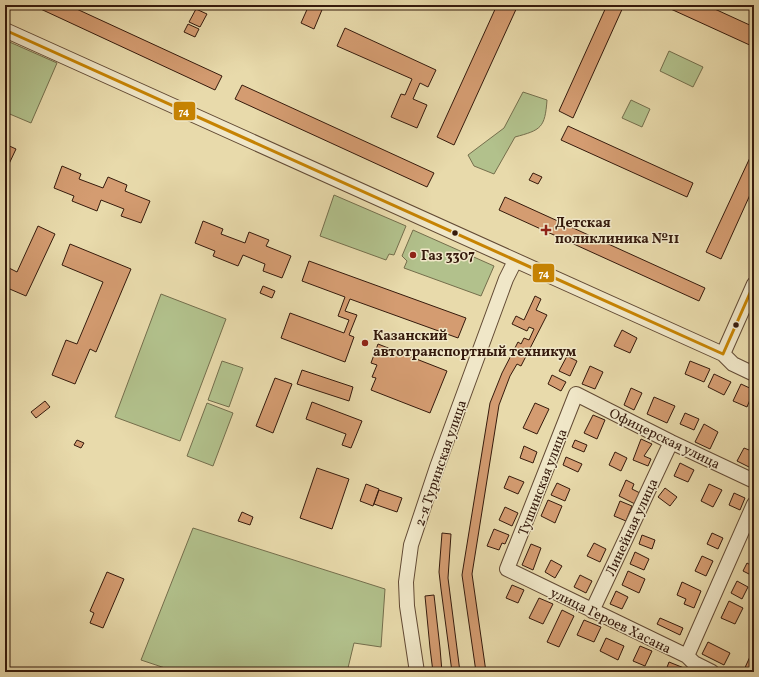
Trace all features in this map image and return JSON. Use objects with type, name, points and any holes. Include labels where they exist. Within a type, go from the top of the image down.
[{"type":"street","points":[[5,30],[723,354],[733,364],[754,374]]},
{"type":"street","name":"2-я Туринская улица","points":[[417,672],[407,606],[406,582],[411,545],[437,467],[506,279],[515,261]]},
{"type":"street","points":[[723,354],[754,284]]},
{"type":"street","name":"Офицерская улица","points":[[576,394],[671,442],[754,481]]},
{"type":"street","name":"Тушинская улица","points":[[507,569],[576,394]]},
{"type":"street","name":"Линейная улица","points":[[592,611],[671,442]]},
{"type":"street","points":[[690,664],[754,504]]},
{"type":"street","name":"улица Героев Хасана","points":[[507,569],[592,611],[690,664],[712,672]]},
{"type":"green space","points":[[5,40],[57,63],[31,123],[5,112]]},
{"type":"green space","points":[[669,51],[703,67],[693,87],[660,71]]},
{"type":"green space","points":[[523,92],[547,100],[543,122],[536,130],[515,137],[494,174],[474,166],[468,155],[504,128]]},
{"type":"green space","points":[[631,100],[650,109],[642,127],[622,118]]},
{"type":"green space","points":[[334,195],[406,226],[394,255],[389,254],[386,260],[320,236]]},
{"type":"green space","points":[[413,230],[494,266],[481,296],[404,268],[407,261],[402,256]]},
{"type":"green space","points":[[161,294],[226,319],[180,441],[115,417]]},
{"type":"green space","points":[[222,361],[243,368],[229,407],[208,400]]},
{"type":"green space","points":[[207,403],[233,413],[213,466],[187,456]]},
{"type":"green space","points":[[193,528],[385,589],[381,647],[354,643],[347,672],[177,672],[141,660]]},
{"type":"building","points":[[32,5],[68,5],[222,76],[215,90]]},
{"type":"building","points":[[309,5],[324,5],[314,29],[301,23]]},
{"type":"building","points":[[497,5],[518,5],[454,145],[437,137]]},
{"type":"building","points":[[607,5],[624,5],[573,118],[559,111]]},
{"type":"building","points":[[662,5],[706,5],[754,27],[754,47]]},
{"type":"building","points":[[196,9],[207,14],[200,27],[189,22]]},
{"type":"building","points":[[188,24],[199,29],[195,37],[184,32]]},
{"type":"building","points":[[345,28],[436,70],[428,87],[420,83],[413,99],[427,105],[417,128],[391,117],[401,94],[405,95],[412,79],[337,46]]},
{"type":"building","points":[[242,85],[434,173],[427,187],[235,99]]},
{"type":"building","points":[[568,126],[693,183],[687,197],[561,140]]},
{"type":"building","points":[[5,144],[16,149],[8,166],[5,164]]},
{"type":"building","points":[[754,149],[754,186],[721,259],[706,252]]},
{"type":"building","points":[[62,166],[81,174],[79,179],[103,188],[108,177],[127,185],[125,191],[150,201],[141,223],[121,216],[124,209],[101,200],[97,211],[72,201],[74,196],[54,188]]},
{"type":"building","points":[[533,173],[542,177],[538,184],[529,180]]},
{"type":"building","points":[[505,197],[705,288],[699,301],[499,210]]},
{"type":"building","points":[[203,221],[223,229],[221,234],[245,243],[249,232],[269,240],[266,246],[291,256],[282,278],[263,271],[265,264],[243,255],[238,266],[213,256],[215,251],[195,243]]},
{"type":"building","points":[[38,226],[55,234],[26,296],[5,287],[5,266],[17,272]]},
{"type":"building","points":[[70,244],[131,269],[96,352],[90,349],[75,384],[52,375],[66,340],[77,344],[103,282],[62,265]]},
{"type":"building","points":[[309,261],[466,318],[458,338],[350,299],[345,311],[357,315],[349,335],[354,337],[345,362],[281,338],[290,313],[344,333],[349,320],[338,316],[345,297],[302,281]]},
{"type":"building","points":[[263,286],[275,291],[272,298],[260,293]]},
{"type":"building","points":[[535,296],[541,299],[536,310],[547,315],[521,366],[517,364],[510,376],[499,405],[472,574],[486,672],[476,672],[462,575],[490,403],[502,373],[518,342],[521,344],[524,338],[529,340],[534,329],[529,327],[527,331],[512,324],[516,316],[524,320]]},
{"type":"building","points":[[622,330],[637,338],[630,353],[614,346]]},
{"type":"building","points":[[378,344],[447,371],[430,413],[371,390],[376,378],[372,377],[377,365],[371,363]]},
{"type":"building","points":[[567,356],[577,361],[570,376],[559,371]]},
{"type":"building","points":[[690,361],[710,369],[704,382],[685,374]]},
{"type":"building","points":[[590,366],[603,372],[595,389],[582,384]]},
{"type":"building","points":[[302,370],[353,387],[349,401],[297,384]]},
{"type":"building","points":[[714,374],[731,382],[724,395],[708,387]]},
{"type":"building","points":[[552,375],[566,382],[561,391],[548,384]]},
{"type":"building","points":[[275,378],[292,384],[273,433],[256,426]]},
{"type":"building","points":[[741,384],[754,390],[747,407],[733,401]]},
{"type":"building","points":[[631,388],[642,393],[634,410],[624,405]]},
{"type":"building","points":[[654,397],[675,406],[667,423],[647,414]]},
{"type":"building","points":[[45,401],[50,407],[36,418],[31,412]]},
{"type":"building","points":[[312,402],[362,421],[351,448],[342,445],[346,434],[306,419]]},
{"type":"building","points":[[535,403],[549,409],[537,434],[523,428]]},
{"type":"building","points":[[685,413],[699,419],[694,430],[680,424]]},
{"type":"building","points":[[593,415],[605,420],[597,439],[584,433]]},
{"type":"building","points":[[704,424],[718,432],[710,449],[695,442]]},
{"type":"building","points":[[641,439],[652,444],[644,456],[651,459],[648,466],[633,460]]},
{"type":"building","points":[[77,440],[84,443],[81,448],[74,445]]},
{"type":"building","points":[[575,440],[587,445],[584,452],[572,447]]},
{"type":"building","points":[[524,446],[537,452],[533,463],[520,458]]},
{"type":"building","points":[[744,448],[754,452],[754,462],[751,468],[737,461]]},
{"type":"building","points":[[615,452],[627,458],[621,471],[609,465]]},
{"type":"building","points":[[566,457],[582,464],[578,472],[563,465]]},
{"type":"building","points":[[680,463],[694,470],[688,482],[674,476]]},
{"type":"building","points":[[317,468],[349,479],[332,529],[300,518]]},
{"type":"building","points":[[509,476],[524,482],[518,494],[504,488]]},
{"type":"building","points":[[626,480],[634,484],[632,489],[640,493],[635,504],[619,496]]},
{"type":"building","points":[[557,483],[570,489],[565,501],[551,495]]},
{"type":"building","points":[[366,484],[379,489],[373,506],[360,501]]},
{"type":"building","points":[[709,484],[722,490],[713,507],[701,501]]},
{"type":"building","points":[[665,488],[677,497],[670,506],[658,497]]},
{"type":"building","points":[[379,490],[402,498],[397,512],[374,504]]},
{"type":"building","points":[[734,493],[745,498],[740,510],[729,505]]},
{"type":"building","points":[[548,500],[562,506],[555,523],[541,516]]},
{"type":"building","points":[[620,501],[632,506],[626,521],[614,516]]},
{"type":"building","points":[[505,507],[518,513],[512,526],[499,520]]},
{"type":"building","points":[[242,512],[253,517],[250,525],[238,521]]},
{"type":"building","points":[[494,529],[509,535],[505,544],[502,543],[499,550],[487,546]]},
{"type":"building","points":[[442,533],[451,534],[448,578],[460,672],[452,672],[441,589],[439,572]]},
{"type":"building","points":[[712,533],[723,538],[718,549],[707,544]]},
{"type":"building","points":[[642,535],[655,540],[652,549],[639,544]]},
{"type":"building","points":[[594,543],[606,549],[600,562],[587,556]]},
{"type":"building","points":[[531,544],[541,548],[533,570],[522,565]]},
{"type":"building","points":[[635,552],[649,559],[644,570],[630,564]]},
{"type":"building","points":[[702,556],[713,561],[706,576],[695,571]]},
{"type":"building","points":[[551,560],[562,566],[555,578],[545,572]]},
{"type":"building","points":[[747,563],[754,567],[753,576],[743,571]]},
{"type":"building","points":[[628,571],[645,579],[639,593],[622,585]]},
{"type":"building","points":[[107,572],[124,579],[103,628],[90,623],[94,613],[90,611]]},
{"type":"building","points":[[580,575],[592,581],[586,593],[574,587]]},
{"type":"building","points":[[737,581],[748,587],[742,599],[731,593]]},
{"type":"building","points":[[682,582],[701,591],[694,608],[684,604],[686,599],[677,595]]},
{"type":"building","points":[[512,585],[524,590],[518,603],[506,598]]},
{"type":"building","points":[[616,591],[628,597],[622,609],[610,604]]},
{"type":"building","points":[[434,595],[442,672],[433,672],[430,648],[425,596]]},
{"type":"building","points":[[539,598],[553,604],[543,624],[529,618]]},
{"type":"building","points":[[729,601],[743,608],[735,624],[721,618]]},
{"type":"building","points":[[562,610],[574,616],[559,647],[547,642]]},
{"type":"building","points":[[660,618],[683,628],[680,635],[657,624]]},
{"type":"building","points":[[584,620],[601,627],[594,642],[577,635]]},
{"type":"building","points":[[606,638],[624,646],[618,660],[600,651]]},
{"type":"building","points":[[708,642],[730,653],[724,665],[702,654]]},
{"type":"building","points":[[640,646],[652,651],[645,666],[633,661]]},
{"type":"building","points":[[753,650],[754,672],[743,672]]},
{"type":"building","points":[[669,662],[684,668],[682,672],[671,672],[666,670]]},
{"type":"transit line","name":"74","points":[[5,30],[723,354]]},
{"type":"transit line","name":"74","points":[[723,354],[754,284]]},
{"type":"place","name":"Детская поликлиника №11","points":[[546,230]]},
{"type":"place","name":"Газ 3307","points":[[413,255]]},
{"type":"place","name":"Казанский автотранспортный техникум","points":[[365,343]]}]
